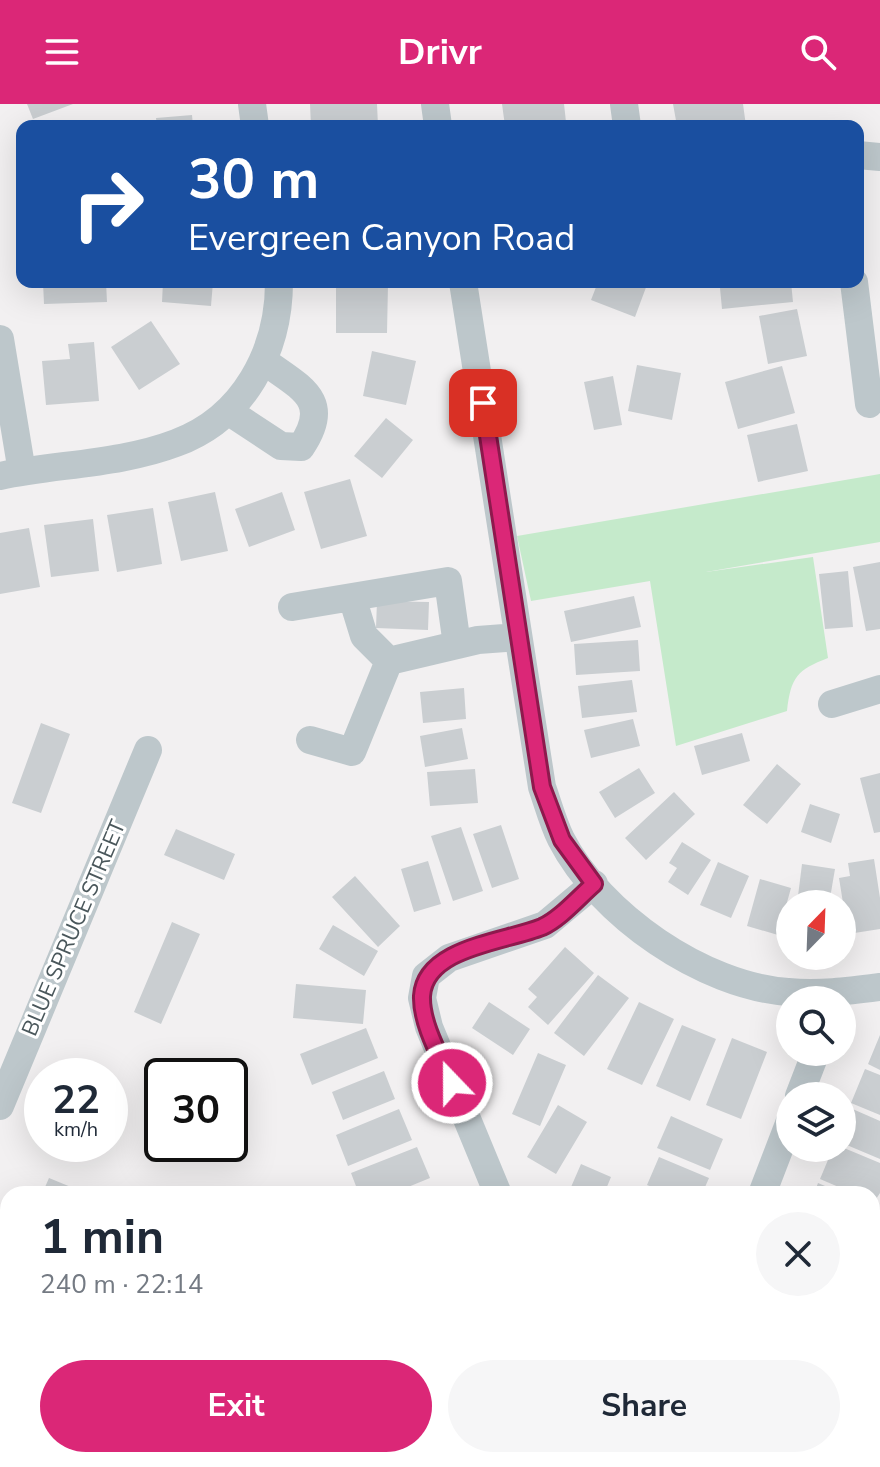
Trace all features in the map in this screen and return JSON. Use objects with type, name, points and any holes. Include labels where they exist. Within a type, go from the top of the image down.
[{"type":"street","points":[[0,339],[11,474],[150,451],[178,443],[228,411],[249,387],[264,361],[274,333],[278,288]]},
{"type":"street","points":[[464,288],[542,787],[562,840],[594,884],[656,944],[736,982],[776,990]]},
{"type":"street","points":[[855,288],[869,404]]},
{"type":"street","points":[[228,411],[281,446],[301,447],[315,427],[316,411],[301,388],[264,361]]},
{"type":"street","points":[[292,607],[448,581],[457,645]]},
{"type":"street","points":[[352,597],[364,636],[389,661]]},
{"type":"street","points":[[389,661],[457,645],[518,637]]},
{"type":"street","points":[[310,740],[352,752],[389,661]]},
{"type":"street","points":[[832,704],[880,689]]},
{"type":"street","name":"BLUE SPRUCE STREET","points":[[0,1106],[148,750]]},
{"type":"street","points":[[495,1186],[429,1027],[422,998],[426,976],[449,958],[545,925],[594,884]]},
{"type":"street","points":[[856,992],[880,987]]},
{"type":"street","points":[[765,1186],[776,1158]]},
{"type":"green space","points":[[880,474],[880,542],[706,572],[813,557],[828,658],[797,676],[787,711],[676,746],[650,581],[531,601],[517,536]]},
{"type":"building","points":[[27,104],[73,104],[33,119]]},
{"type":"building","points":[[310,104],[377,104],[378,120],[311,120]]},
{"type":"building","points":[[502,104],[564,104],[566,120],[504,120]]},
{"type":"building","points":[[673,104],[743,104],[745,120],[676,120]]},
{"type":"building","points":[[192,115],[192,120],[156,120]]},
{"type":"building","points":[[43,288],[106,288],[107,302],[44,304]]},
{"type":"building","points":[[163,288],[212,288],[211,306],[162,302]]},
{"type":"building","points":[[336,288],[388,288],[387,333],[336,333]]},
{"type":"building","points":[[596,288],[646,288],[635,317],[591,300]]},
{"type":"building","points":[[720,288],[792,288],[793,302],[722,309]]},
{"type":"building","points":[[797,309],[807,356],[768,364],[759,316]]},
{"type":"building","points":[[151,321],[180,364],[139,390],[111,347]]},
{"type":"building","points":[[94,342],[99,401],[46,405],[42,361],[70,359],[68,344]]},
{"type":"building","points":[[372,351],[416,361],[406,405],[363,396]]},
{"type":"building","points":[[637,365],[681,373],[672,420],[628,411]]},
{"type":"building","points":[[782,366],[795,413],[738,429],[725,382]]},
{"type":"building","points":[[613,376],[622,425],[594,430],[584,382]]},
{"type":"building","points":[[386,418],[413,440],[382,478],[354,456]]},
{"type":"building","points":[[797,424],[808,471],[758,482],[747,435]]},
{"type":"building","points":[[350,479],[367,536],[321,549],[304,492]]},
{"type":"building","points":[[215,492],[228,551],[181,561],[168,502]]},
{"type":"building","points":[[282,492],[295,530],[249,547],[235,509]]},
{"type":"building","points":[[153,508],[162,564],[117,572],[107,515]]},
{"type":"building","points":[[93,519],[99,571],[51,577],[44,525]]},
{"type":"building","points":[[29,528],[40,587],[0,594],[0,533]]},
{"type":"building","points":[[880,562],[880,629],[866,631],[853,567]]},
{"type":"building","points":[[848,571],[853,627],[825,629],[819,574]]},
{"type":"building","points":[[634,596],[641,627],[571,642],[564,611]]},
{"type":"building","points":[[377,601],[429,602],[428,630],[376,628]]},
{"type":"building","points":[[638,640],[640,671],[576,675],[574,644]]},
{"type":"building","points":[[632,680],[637,712],[582,718],[578,686]]},
{"type":"building","points":[[464,688],[466,719],[423,723],[420,692]]},
{"type":"building","points":[[633,719],[640,746],[591,758],[584,730]]},
{"type":"building","points":[[41,723],[70,734],[41,813],[12,803]]},
{"type":"building","points":[[462,728],[468,759],[425,767],[420,736]]},
{"type":"building","points":[[742,733],[750,761],[702,775],[694,746]]},
{"type":"building","points":[[777,764],[801,784],[767,824],[743,805]]},
{"type":"building","points":[[639,768],[655,793],[615,818],[599,792]]},
{"type":"building","points":[[475,769],[478,803],[430,806],[427,772]]},
{"type":"building","points":[[880,773],[880,832],[874,833],[860,778]]},
{"type":"building","points":[[674,792],[695,814],[646,860],[625,838]]},
{"type":"building","points":[[810,804],[840,814],[831,843],[801,832]]},
{"type":"building","points":[[501,825],[519,879],[492,888],[473,834]]},
{"type":"building","points":[[461,827],[483,891],[453,901],[431,836]]},
{"type":"building","points":[[176,829],[235,854],[224,880],[164,855]]},
{"type":"building","points":[[682,842],[711,860],[688,895],[668,882],[677,868],[669,863]]},
{"type":"building","points":[[874,859],[880,898],[880,929],[856,933],[856,890],[841,890],[839,878],[850,876],[848,863]]},
{"type":"building","points":[[428,861],[441,904],[414,912],[401,869]]},
{"type":"building","points":[[718,862],[749,876],[731,918],[700,905]]},
{"type":"building","points":[[802,864],[835,869],[831,890],[799,890]]},
{"type":"building","points":[[355,876],[400,926],[378,947],[332,897]]},
{"type":"building","points":[[760,879],[791,888],[776,890],[776,934],[747,926]]},
{"type":"building","points":[[172,922],[200,934],[161,1024],[134,1012]]},
{"type":"building","points":[[333,925],[378,951],[364,976],[319,949]]},
{"type":"building","points":[[565,947],[594,973],[548,1025],[528,1007],[537,997],[528,989]]},
{"type":"building","points":[[598,975],[629,998],[584,1056],[554,1033]]},
{"type":"building","points":[[296,984],[366,990],[363,1024],[293,1018]]},
{"type":"building","points":[[489,1002],[530,1029],[513,1055],[472,1028]]},
{"type":"building","points":[[639,1002],[674,1019],[642,1085],[607,1069]]},
{"type":"building","points":[[682,1025],[716,1039],[690,1101],[656,1086]]},
{"type":"building","points":[[366,1028],[378,1058],[312,1085],[300,1054]]},
{"type":"building","points":[[880,1035],[880,1070],[868,1064]]},
{"type":"building","points":[[732,1038],[767,1052],[741,1119],[706,1105]]},
{"type":"building","points":[[538,1053],[566,1065],[540,1126],[512,1114]]},
{"type":"building","points":[[865,1069],[880,1075],[880,1115],[856,1105],[856,1091]]},
{"type":"building","points":[[384,1071],[395,1099],[343,1120],[332,1092]]},
{"type":"building","points":[[558,1105],[587,1122],[556,1174],[527,1157]]},
{"type":"building","points":[[399,1109],[412,1140],[348,1166],[336,1135]]},
{"type":"building","points":[[856,1110],[880,1121],[880,1159],[856,1149]]},
{"type":"building","points":[[671,1116],[723,1139],[710,1170],[657,1148]]},
{"type":"building","points":[[417,1147],[430,1178],[410,1186],[356,1186],[351,1173]]},
{"type":"building","points":[[856,1153],[880,1163],[880,1186],[836,1186],[820,1179],[827,1162],[856,1162]]},
{"type":"building","points":[[659,1157],[709,1178],[706,1186],[647,1185]]},
{"type":"building","points":[[581,1164],[611,1177],[607,1186],[571,1186]]},
{"type":"building","points":[[49,1178],[68,1186],[46,1186]]},
{"type":"route","points":[[452,1083],[429,1027],[422,998],[426,976],[449,958],[545,925],[594,884],[562,840],[542,787],[483,403]]}]
